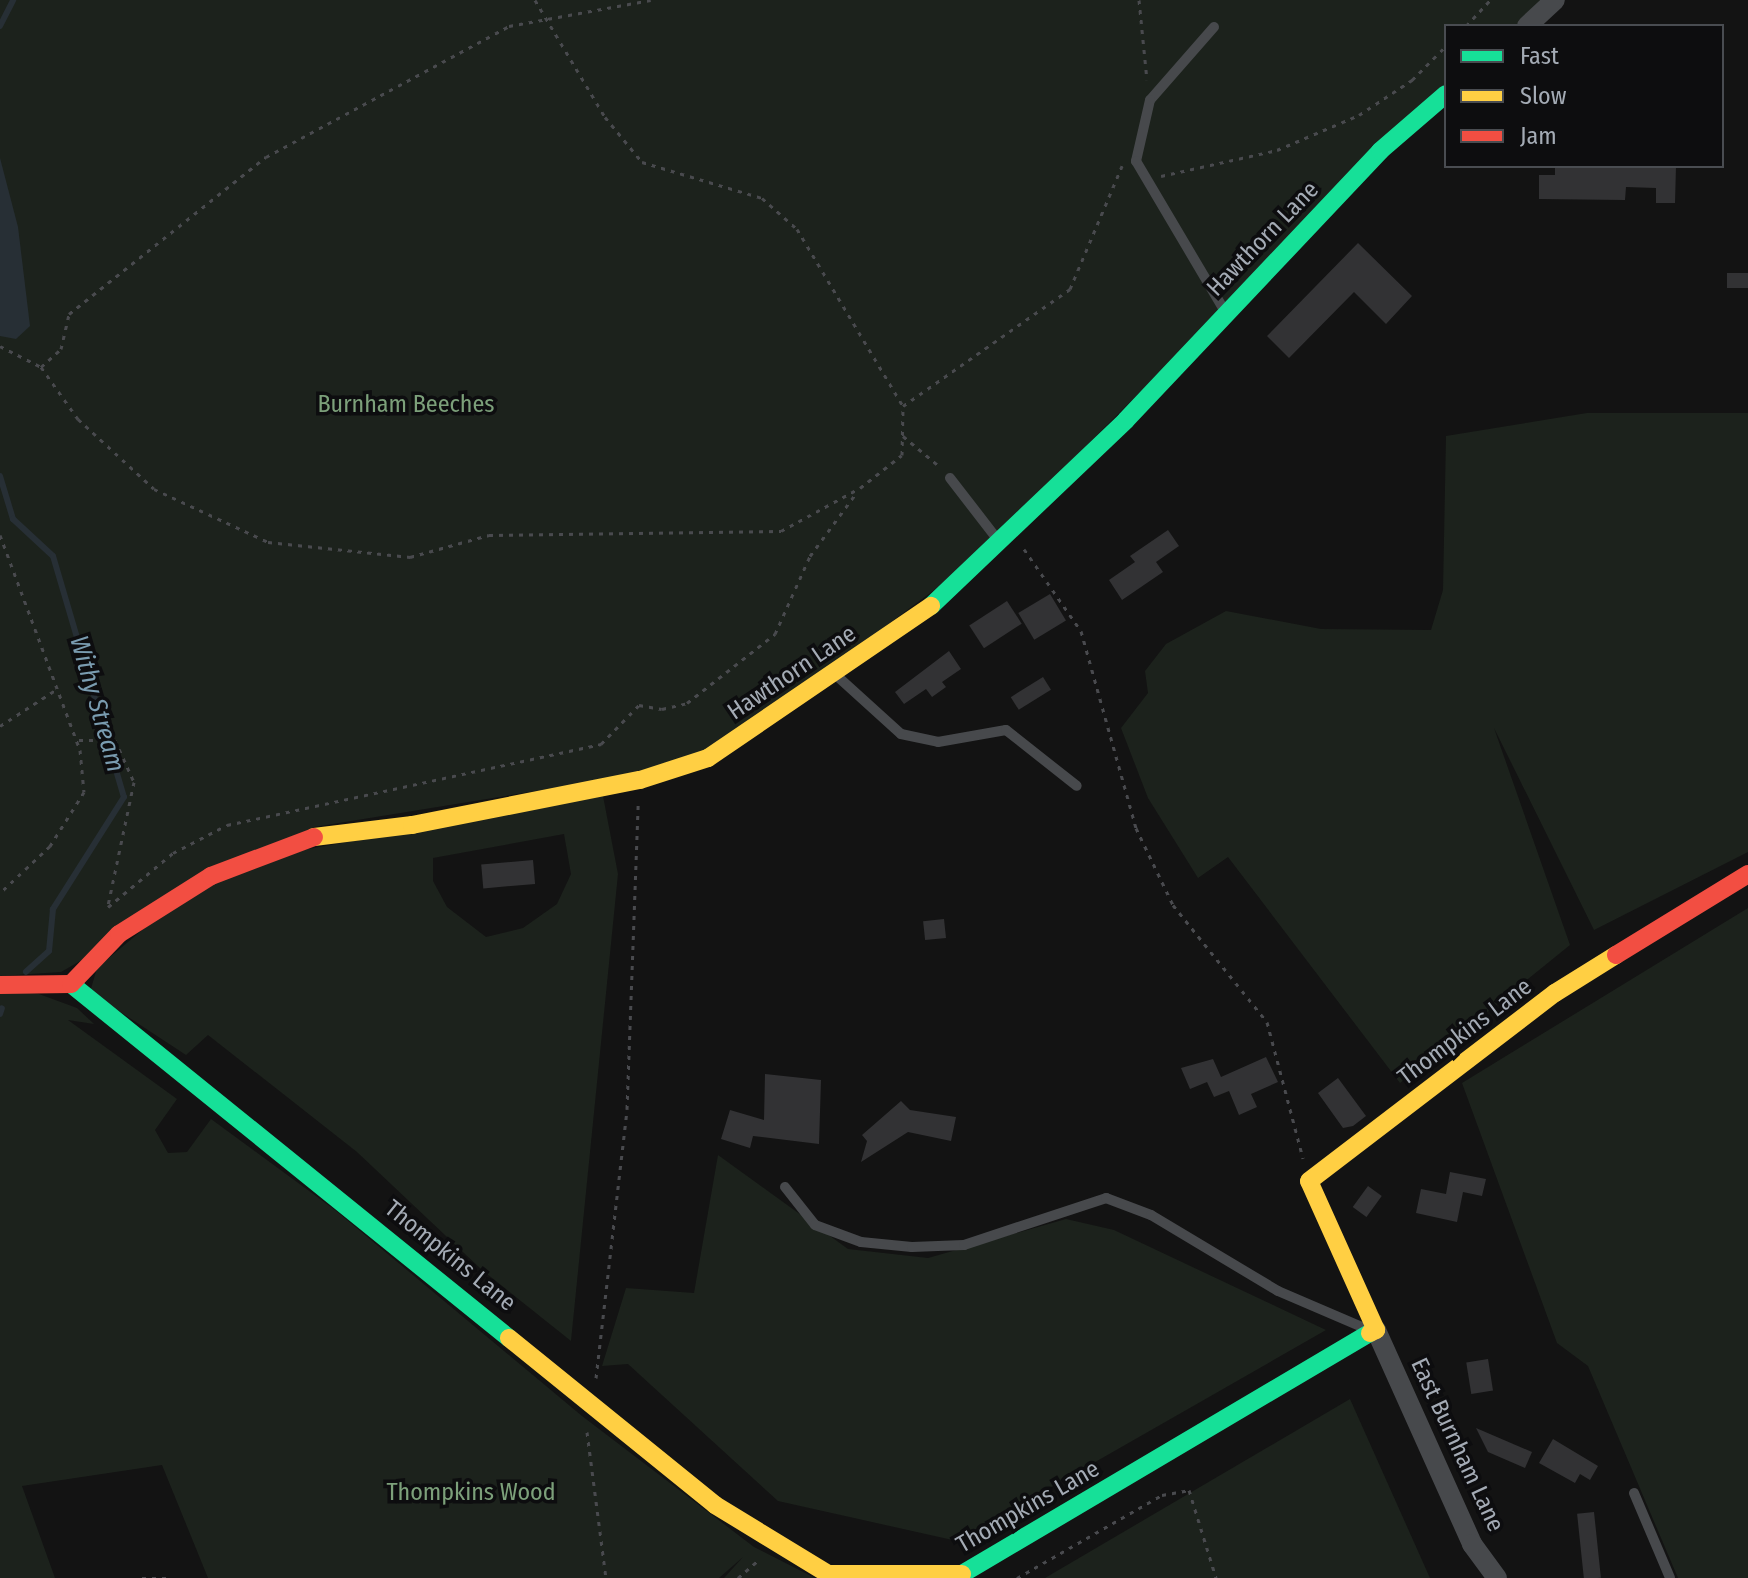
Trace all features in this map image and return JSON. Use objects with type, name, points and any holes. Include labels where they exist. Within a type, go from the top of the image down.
[{"type":"street","points":[[1529,24],[1555,0]]},
{"type":"street","name":"Hawthorn Lane","points":[[71,984],[119,934],[211,876],[313,837],[412,825],[640,780],[708,758],[835,675],[943,598],[1227,315],[1380,151],[1444,96]]},
{"type":"street","name":"Thompkins Lane","points":[[1309,1181],[1555,993],[1748,874]]},
{"type":"street","points":[[0,985],[71,984]]},
{"type":"street","name":"Thompkins Lane","points":[[71,984],[593,1401],[715,1505],[807,1569],[828,1574],[960,1575],[1375,1331]]},
{"type":"street","points":[[1309,1181],[1375,1331]]},
{"type":"street","name":"East Burnham Lane","points":[[1375,1331],[1472,1544],[1497,1578]]},
{"type":"lane","points":[[1214,27],[1150,100],[1136,161],[1227,315]]},
{"type":"lane","points":[[950,478],[1005,535]]},
{"type":"lane","points":[[835,675],[901,734],[938,742],[1006,730],[1077,786]]},
{"type":"lane","points":[[785,1187],[815,1225],[861,1242],[912,1247],[964,1245],[1106,1198],[1151,1215],[1278,1291],[1375,1331]]},
{"type":"lane","points":[[1634,1493],[1670,1578]]},
{"type":"path","points":[[0,346],[41,367],[78,419],[154,489],[268,542],[410,557],[489,535],[781,531],[860,488],[902,455],[903,406],[797,229],[762,198],[642,162],[605,117],[535,0]]},
{"type":"path","points":[[41,367],[61,349],[69,314],[266,157],[509,26],[651,0]]},
{"type":"path","points":[[1139,0],[1150,100]]},
{"type":"path","points":[[1468,24],[1490,0]]},
{"type":"path","points":[[1117,179],[1175,175],[1304,139],[1372,107],[1444,48]]},
{"type":"path","points":[[903,406],[1070,289],[1128,153]]},
{"type":"path","points":[[902,436],[922,446],[950,478]]},
{"type":"path","points":[[108,907],[173,853],[227,825],[601,744],[639,705],[662,709],[687,703],[775,634],[810,556],[860,488]]},
{"type":"path","points":[[0,535],[77,741],[84,792],[50,846],[0,893]]},
{"type":"path","points":[[1005,535],[1081,631],[1136,828],[1173,905],[1267,1022],[1309,1181]]},
{"type":"path","points":[[0,726],[57,689]]},
{"type":"path","points":[[77,741],[109,739],[134,782],[108,907],[119,934]]},
{"type":"path","points":[[593,1401],[627,1109],[640,780]]},
{"type":"path","points":[[585,1424],[606,1578]]},
{"type":"path","points":[[1017,1578],[1162,1495],[1189,1490],[1216,1578]]},
{"type":"path","points":[[142,1578],[170,1578]]},
{"type":"green space","name":"Burnham Beeches","points":[[0,0],[1544,0],[1518,24],[1444,24],[1444,88],[965,567],[730,742],[634,775],[314,827],[61,972],[0,976]]},
{"type":"green space","points":[[1587,413],[1748,413],[1748,852],[1594,930],[1494,728],[1570,945],[1400,1083],[1228,857],[1198,878],[1148,798],[1121,728],[1148,693],[1145,671],[1166,644],[1226,611],[1321,629],[1431,630],[1443,590],[1446,436]]},
{"type":"green space","points":[[603,796],[618,874],[571,1341],[482,1270],[357,1152],[208,1035],[186,1055],[90,992],[97,968],[172,905],[275,855]],"holes":[[[564,834],[571,874],[557,904],[523,928],[486,937],[447,907],[433,881],[433,858]]]},
{"type":"green space","points":[[1748,908],[1748,1578],[1678,1578],[1588,1366],[1557,1343],[1462,1083]]},
{"type":"green space","name":"Thompkins Wood","points":[[0,989],[39,994],[77,1008],[94,1024],[68,1020],[177,1099],[155,1130],[168,1153],[187,1152],[211,1119],[335,1210],[582,1416],[754,1547],[815,1578],[724,1578],[743,1557],[719,1578],[208,1578],[162,1465],[22,1486],[55,1578],[0,1578]]},
{"type":"green space","points":[[718,1155],[848,1249],[928,1258],[1066,1219],[1114,1230],[1326,1330],[957,1541],[778,1501],[628,1364],[602,1366],[626,1288],[694,1293]]},
{"type":"green space","points":[[1350,1399],[1430,1578],[1045,1578]]},
{"type":"shaded area","points":[[0,158],[18,227],[30,326],[16,339],[0,336]]},
{"type":"building","points":[[1555,168],[1676,168],[1675,203],[1656,203],[1656,188],[1626,187],[1625,200],[1539,199],[1539,175],[1555,175]]},
{"type":"building","points":[[1358,243],[1412,296],[1386,324],[1354,292],[1289,358],[1267,336]]},
{"type":"building","points":[[1727,273],[1748,273],[1748,288],[1727,288]]},
{"type":"building","points":[[1168,530],[1179,546],[1156,562],[1163,572],[1122,600],[1109,580],[1135,562],[1130,556]]},
{"type":"building","points":[[1050,594],[1066,621],[1034,640],[1018,613]]},
{"type":"building","points":[[1007,601],[1022,624],[984,648],[969,626]]},
{"type":"building","points":[[949,651],[961,669],[942,682],[946,687],[932,697],[926,689],[904,704],[895,692]]},
{"type":"building","points":[[1043,677],[1051,690],[1019,710],[1011,697]]},
{"type":"building","points":[[533,860],[535,884],[483,888],[481,865]]},
{"type":"building","points":[[944,919],[946,938],[925,940],[923,921]]},
{"type":"building","points":[[1266,1057],[1278,1082],[1251,1094],[1257,1107],[1239,1115],[1229,1091],[1214,1097],[1207,1082],[1190,1089],[1181,1068],[1213,1059],[1221,1077]]},
{"type":"building","points":[[765,1074],[821,1080],[819,1144],[753,1136],[750,1148],[721,1139],[730,1110],[764,1120]]},
{"type":"building","points":[[1338,1078],[1366,1116],[1353,1126],[1343,1128],[1318,1093]]},
{"type":"building","points":[[901,1101],[910,1110],[956,1117],[951,1141],[908,1132],[861,1162],[867,1141],[862,1135]]},
{"type":"building","points":[[1450,1172],[1486,1179],[1482,1196],[1463,1192],[1457,1222],[1416,1213],[1421,1189],[1446,1194]]},
{"type":"building","points":[[1368,1186],[1382,1196],[1366,1217],[1353,1207]]},
{"type":"building","points":[[1488,1359],[1493,1391],[1471,1394],[1466,1362]]},
{"type":"building","points":[[1476,1428],[1532,1452],[1525,1468],[1488,1452]]},
{"type":"building","points":[[1553,1439],[1598,1466],[1590,1480],[1580,1474],[1575,1483],[1539,1463]]},
{"type":"building","points":[[1594,1512],[1601,1578],[1584,1578],[1577,1514]]},
{"type":"waterway","name":"Withy Stream","points":[[0,26],[13,0]]},
{"type":"waterway","name":"Withy Stream","points":[[0,476],[13,519],[53,556],[124,797],[53,909],[49,951],[26,972]]},
{"type":"waterway","name":"Withy Stream","points":[[0,1014],[2,1008]]},
{"type":"traffic: fast","points":[[931,606],[1126,420],[1380,151],[1444,96]]},
{"type":"traffic: fast","points":[[71,984],[509,1338]]},
{"type":"traffic: fast","points":[[962,1574],[1370,1333]]},
{"type":"traffic: slow","points":[[314,837],[412,825],[640,780],[708,758],[931,606]]},
{"type":"traffic: slow","points":[[1370,1333],[1376,1330],[1309,1181],[1555,993],[1616,955]]},
{"type":"traffic: slow","points":[[509,1338],[715,1505],[828,1574],[962,1574]]},
{"type":"traffic: jam","points":[[0,985],[71,984],[119,934],[211,876],[314,837]]},
{"type":"traffic: jam","points":[[1616,955],[1748,874]]}]
